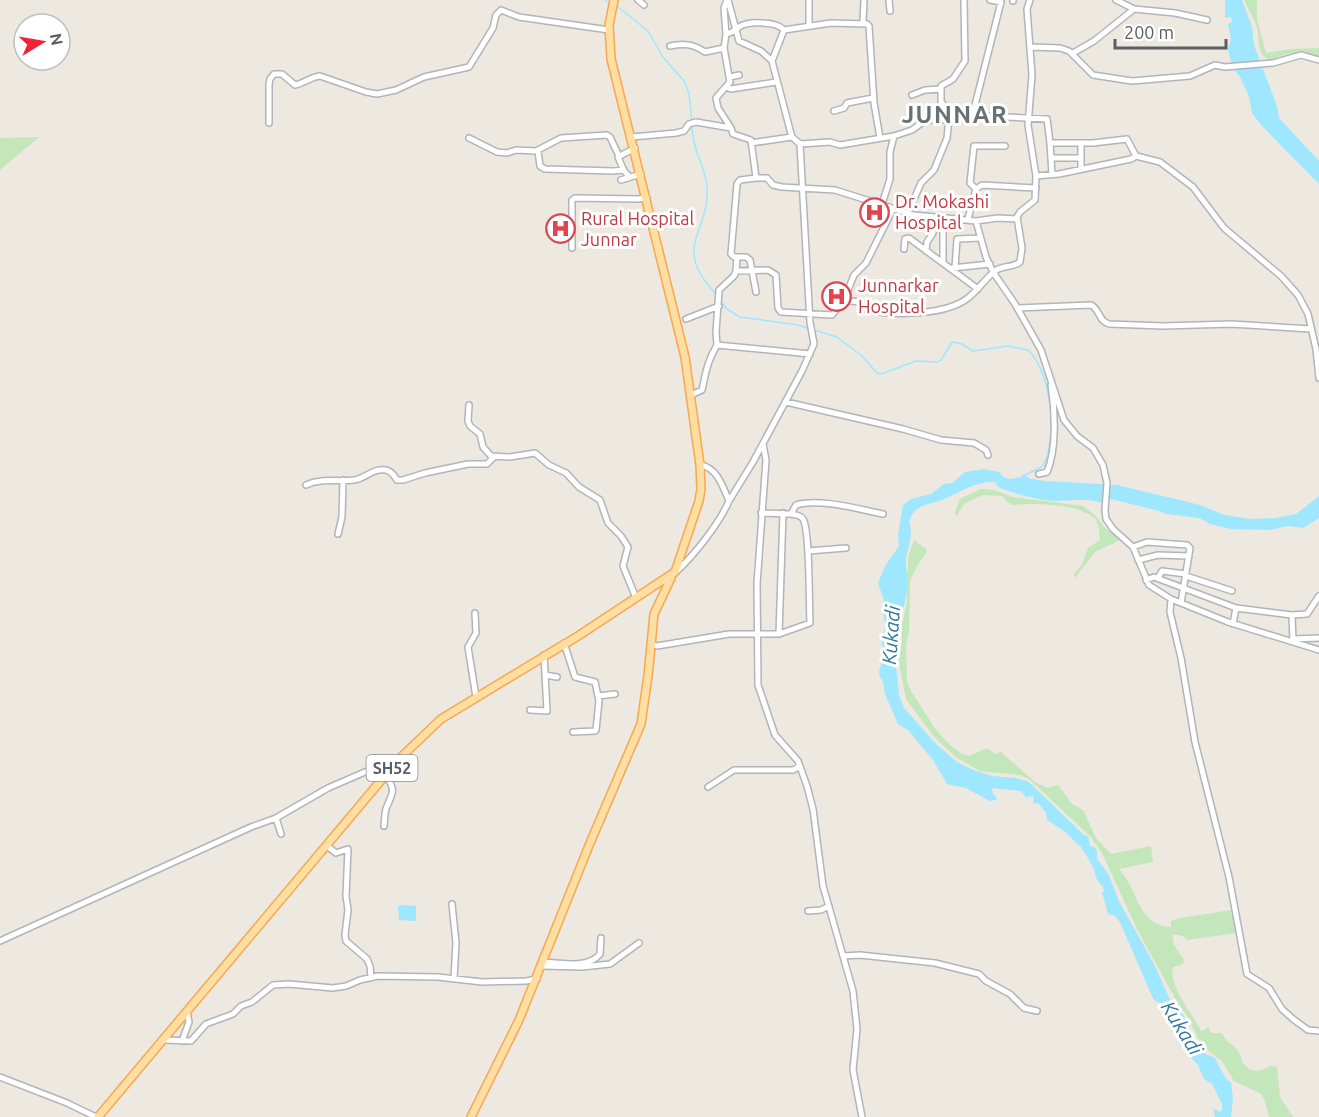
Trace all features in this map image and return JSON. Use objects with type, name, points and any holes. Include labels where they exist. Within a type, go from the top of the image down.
[{"type":"main road","points":[[471,1117],[507,1047],[537,979],[641,724],[652,623],[656,607],[675,572],[701,489],[700,465],[685,357],[611,59],[609,30],[614,0]]},
{"type":"main road","name":"SH52","points":[[97,1117],[399,759],[441,719],[675,572]]},
{"type":"street","points":[[638,0],[644,4]]},
{"type":"street","points":[[728,0],[739,41],[762,51],[772,61]]},
{"type":"street","points":[[728,0],[724,8],[726,34],[724,48],[730,77],[729,85],[717,95],[716,103],[733,134],[748,138],[752,143],[756,178]]},
{"type":"street","points":[[809,0],[809,25]]},
{"type":"street","points":[[863,22],[864,0]]},
{"type":"street","points":[[889,0],[890,11]]},
{"type":"street","points":[[908,213],[921,183],[934,170],[946,138],[949,118],[946,107],[941,102],[941,89],[943,84],[952,79],[965,61],[964,0]]},
{"type":"street","points":[[972,117],[1000,2],[990,0]]},
{"type":"street","points":[[844,300],[856,302],[868,310],[911,313],[927,311],[961,302],[978,289],[993,272],[1020,262],[1022,248],[1016,219],[1018,213],[1035,200],[1036,188],[1029,118],[1032,75],[1027,9],[1030,0]]},
{"type":"street","points":[[1116,0],[1134,9],[1175,13],[1208,20]]},
{"type":"street","points":[[1073,53],[1094,41],[1134,9]]},
{"type":"street","points":[[269,123],[269,84],[274,74],[282,74],[295,85],[303,84],[314,76],[320,76],[366,92],[377,94],[396,90],[418,78],[469,67],[493,28],[496,15],[501,10],[519,17],[609,30]]},
{"type":"street","points":[[726,34],[742,26],[765,22],[775,24],[784,30],[809,25],[863,22],[869,26],[873,98],[880,138]]},
{"type":"street","points":[[675,572],[693,555],[710,533],[763,444],[814,344],[810,324],[800,144],[792,137],[772,61],[784,30]]},
{"type":"street","points":[[670,46],[689,44],[705,52],[724,48]]},
{"type":"street","points":[[1031,47],[1060,48],[1073,53],[1093,75],[1132,81],[1190,76],[1219,65],[1225,67],[1272,63],[1301,56],[1319,60]]},
{"type":"street","points":[[730,77],[739,75]]},
{"type":"street","points":[[727,87],[731,89],[776,82]]},
{"type":"street","points":[[912,95],[925,90],[941,89]]},
{"type":"street","points":[[834,111],[844,108],[847,103],[873,98]]},
{"type":"street","points":[[800,144],[830,142],[840,145],[894,136],[912,130],[923,122],[949,118],[1048,120],[1053,174]]},
{"type":"street","points":[[632,137],[676,133],[684,131],[693,123],[731,128]]},
{"type":"street","points":[[469,138],[502,153],[516,150],[538,151],[561,138],[607,135],[610,137],[624,170],[630,177]]},
{"type":"street","points":[[882,204],[890,179],[890,152],[894,136]]},
{"type":"street","points":[[752,143],[792,137]]},
{"type":"street","points":[[1050,143],[1127,139],[1136,156]]},
{"type":"street","points":[[1081,143],[1081,169]]},
{"type":"street","points":[[976,189],[970,183],[969,177],[974,147],[1005,146]]},
{"type":"street","points":[[619,156],[634,148]]},
{"type":"street","points":[[538,151],[540,166],[545,169],[624,170]]},
{"type":"street","points":[[1036,176],[1081,169],[1136,156],[1160,162],[1193,187],[1224,228],[1281,276],[1298,295],[1306,308],[1316,349],[1319,378]]},
{"type":"street","points":[[1051,158],[1081,158]]},
{"type":"street","points":[[621,180],[641,174]]},
{"type":"street","points":[[756,292],[753,270],[748,258],[737,258],[731,254],[737,184],[740,180],[766,178],[773,185],[782,187],[835,190],[893,209],[933,217],[976,221],[998,218],[1016,219]]},
{"type":"street","points":[[968,219],[976,189],[982,185],[1036,188]]},
{"type":"street","points":[[572,248],[571,208],[572,200],[575,198],[647,198]]},
{"type":"street","points":[[736,270],[768,270],[776,275],[778,308],[781,312],[832,315],[844,300],[854,275],[866,264],[893,209]]},
{"type":"street","points":[[926,251],[927,242],[933,233],[933,217]]},
{"type":"street","points":[[943,263],[943,230],[947,226],[948,218]]},
{"type":"street","points":[[976,221],[993,272],[1041,350],[1065,420],[1077,436],[1096,452],[1103,465],[1107,483],[1105,510],[1109,524],[1133,547],[1151,587],[1171,599],[1233,624],[1319,650]]},
{"type":"street","points":[[904,249],[907,237],[978,289]]},
{"type":"street","points":[[955,268],[957,239],[980,238]]},
{"type":"street","points":[[691,395],[702,390],[706,367],[712,360],[717,345],[716,332],[721,286],[734,276],[737,258]]},
{"type":"street","points":[[948,269],[990,264]]},
{"type":"street","points":[[1017,308],[1091,305],[1106,323],[1117,325],[1231,324],[1311,329]]},
{"type":"street","points":[[686,319],[719,306]]},
{"type":"street","points":[[717,345],[810,354]]},
{"type":"street","points":[[1040,474],[1047,472],[1052,452],[1053,398],[1050,377]]},
{"type":"street","points":[[786,402],[941,440],[974,443],[986,450],[988,455]]},
{"type":"street","points":[[469,405],[470,426],[480,434],[486,451],[494,457],[535,453],[549,465],[566,473],[579,487],[600,500],[608,523],[628,547],[623,566],[636,598]]},
{"type":"street","points":[[763,444],[766,460],[757,584],[758,685],[775,735],[800,766],[813,809],[820,871],[854,991],[857,1018],[853,1070],[862,1117]]},
{"type":"street","points":[[306,485],[318,480],[357,480],[369,473],[386,470],[391,472],[397,480],[403,480],[468,464],[487,464],[494,457]]},
{"type":"street","points":[[700,465],[706,466],[716,475],[729,501]]},
{"type":"street","points":[[338,534],[342,517],[343,480]]},
{"type":"street","points":[[791,514],[796,505],[805,503],[855,508],[883,514]]},
{"type":"street","points":[[651,644],[657,646],[729,634],[779,634],[810,623],[805,521],[800,516],[791,514],[761,513]]},
{"type":"street","points":[[779,634],[783,513]]},
{"type":"street","points":[[1133,547],[1147,542],[1187,545],[1190,548],[1181,603]]},
{"type":"street","points":[[808,551],[846,548]]},
{"type":"street","points":[[1138,560],[1158,555],[1189,556]]},
{"type":"street","points":[[1158,578],[1162,571],[1186,575],[1232,591]]},
{"type":"street","points":[[1146,580],[1158,578],[1236,608],[1292,615],[1307,614],[1319,596]]},
{"type":"street","points":[[1171,599],[1170,612],[1181,658],[1195,742],[1229,877],[1247,974],[1269,988],[1282,1009],[1308,1030],[1319,1031]]},
{"type":"street","points":[[1233,624],[1236,608]]},
{"type":"street","points":[[475,613],[476,633],[468,647],[476,697]]},
{"type":"street","points":[[1292,615],[1293,641]]},
{"type":"street","points":[[1293,641],[1319,638]]},
{"type":"street","points":[[564,643],[575,677],[595,682],[598,696],[595,732],[573,732]]},
{"type":"street","points":[[530,710],[547,711],[544,655]]},
{"type":"street","points":[[545,675],[557,677]]},
{"type":"street","points":[[598,696],[615,694]]},
{"type":"street","points":[[0,940],[251,827],[276,818],[328,788],[399,759]]},
{"type":"street","points":[[708,787],[734,770],[793,770],[800,766]]},
{"type":"street","points":[[384,826],[386,809],[393,791],[386,775]]},
{"type":"street","points":[[276,818],[281,834]]},
{"type":"street","points":[[327,846],[336,853],[346,849],[349,851],[346,941],[367,959],[371,977]]},
{"type":"street","points":[[452,904],[456,943],[454,978]]},
{"type":"street","points":[[808,911],[821,910],[829,906]]},
{"type":"street","points":[[542,964],[592,961],[600,954],[602,938]]},
{"type":"street","points":[[542,964],[582,967],[610,964],[639,943]]},
{"type":"street","points":[[844,956],[860,955],[925,962],[979,974],[986,981],[1010,994],[1024,1008],[1037,1011]]},
{"type":"street","points":[[164,1040],[191,1041],[206,1024],[233,1014],[241,1006],[252,1002],[273,986],[289,984],[333,988],[371,977],[454,978],[482,982],[537,979]]},
{"type":"street","points":[[182,1041],[189,1022],[187,1012]]},
{"type":"street","points":[[0,1077],[97,1117]]},
{"type":"green space","points":[[1244,0],[1257,0],[1257,20],[1266,53],[1319,48],[1319,56],[1295,53],[1272,60],[1263,56],[1257,27]]},
{"type":"green space","points":[[39,137],[1,169],[0,170],[0,138]]},
{"type":"green space","points":[[981,489],[994,490],[1013,497],[1083,506],[1096,516],[1105,528],[1122,539],[1095,552],[1075,578],[1074,574],[1082,564],[1088,548],[1100,540],[1096,519],[1067,507],[1043,504],[1011,505],[1002,496],[983,495],[964,504],[956,517],[955,512],[960,499]]},
{"type":"green space","points":[[914,540],[927,552],[910,581],[909,632],[906,645],[907,681],[936,730],[962,754],[970,756],[987,748],[996,754],[1001,752],[1036,783],[1048,788],[1058,785],[1072,804],[1083,810],[1096,838],[1111,854],[1151,846],[1153,862],[1119,869],[1145,914],[1152,921],[1171,927],[1171,921],[1176,919],[1231,910],[1236,933],[1187,940],[1183,936],[1172,934],[1174,945],[1184,960],[1183,964],[1173,967],[1174,983],[1201,1031],[1208,1027],[1211,1033],[1222,1033],[1238,1051],[1243,1063],[1250,1069],[1257,1071],[1270,1066],[1277,1067],[1280,1097],[1293,1117],[1269,1117],[1261,1094],[1234,1081],[1222,1061],[1202,1046],[1137,929],[1102,853],[1091,837],[1029,779],[1020,775],[980,771],[957,758],[935,738],[906,699],[899,662],[902,623],[907,603],[908,557]]},
{"type":"water","points":[[1225,0],[1242,0],[1252,27],[1254,45],[1277,106],[1279,118],[1319,161],[1319,184],[1252,113],[1249,96],[1239,75],[1234,70],[1229,54],[1231,39],[1228,24],[1232,22],[1231,17],[1225,18]]},
{"type":"water","name":"Kukadi","points":[[984,469],[999,472],[1003,477],[1010,479],[1025,476],[1046,481],[1117,485],[1200,505],[1225,515],[1250,519],[1296,514],[1319,496],[1319,518],[1303,528],[1288,526],[1270,530],[1231,529],[1210,524],[1199,518],[1167,514],[1111,499],[1102,503],[1084,500],[1039,499],[1002,488],[995,482],[988,482],[974,485],[942,500],[922,506],[914,512],[909,522],[911,531],[906,561],[907,592],[894,633],[899,640],[897,655],[893,658],[899,695],[904,708],[937,745],[957,762],[992,776],[1016,778],[1029,782],[1084,835],[1088,836],[1090,846],[1097,851],[1097,859],[1108,873],[1119,901],[1154,964],[1171,1002],[1183,1014],[1201,1052],[1215,1058],[1226,1079],[1231,1082],[1233,1098],[1231,1117],[1215,1117],[1213,1108],[1220,1112],[1222,1104],[1212,1084],[1204,1079],[1198,1065],[1188,1054],[1177,1026],[1167,1017],[1161,1003],[1154,1000],[1120,922],[1115,916],[1108,914],[1102,892],[1103,887],[1097,880],[1093,867],[1082,848],[1064,831],[1047,820],[1046,813],[1039,804],[1033,803],[1034,797],[1026,798],[1021,791],[992,788],[997,798],[990,801],[966,788],[947,784],[933,760],[908,730],[898,724],[885,694],[879,672],[884,653],[881,638],[886,627],[882,609],[884,601],[878,583],[885,566],[899,546],[898,535],[903,505],[911,499],[931,494],[944,484],[952,483],[965,472]]},
{"type":"water","points":[[398,906],[416,906],[416,921],[399,920]]},
{"type":"waterway","points":[[618,7],[648,31],[663,57],[684,81],[689,93],[692,122]]},
{"type":"waterway","points":[[692,127],[694,143],[707,186],[707,202],[694,251],[696,263],[703,277],[716,294]]},
{"type":"waterway","points":[[721,300],[727,309],[740,317],[798,325],[837,337],[862,356],[877,373],[881,374],[916,361],[938,362],[952,342],[962,344],[973,351],[1008,346],[1028,350],[1043,374],[1051,423],[1048,454],[1043,466],[1023,476]]},
{"type":"place","name":"Dr. Mokashi Hospital","points":[[874,212]]},
{"type":"place","name":"Rural Hospital Junnar","points":[[560,229]]},
{"type":"place","name":"Junnarkar Hospital","points":[[837,296]]},
{"type":"district","name":"JUNNAR","points":[[955,115]]}]
